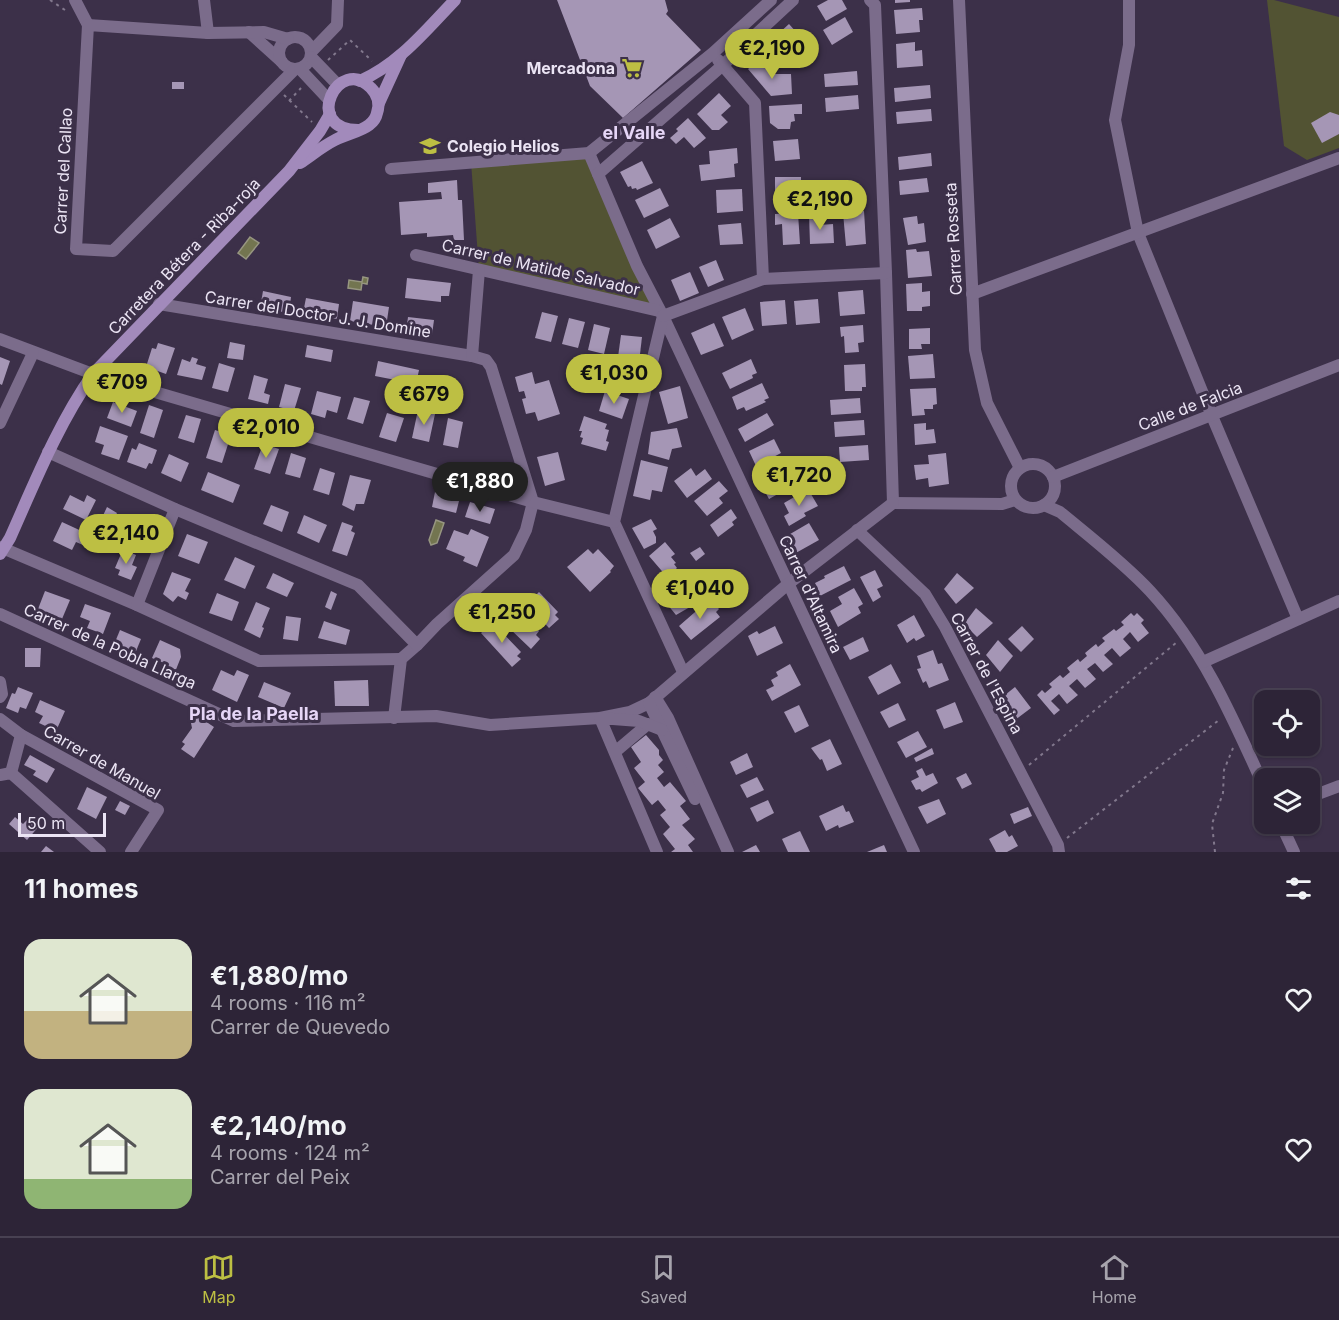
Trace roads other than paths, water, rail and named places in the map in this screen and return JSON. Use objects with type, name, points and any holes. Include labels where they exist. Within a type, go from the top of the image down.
[{"type":"main road","points":[[401,55],[371,124],[358,130],[349,130],[334,121],[330,114],[329,100],[338,85],[360,81],[401,55],[455,0]]},
{"type":"main road","points":[[360,81],[373,89],[379,104]]},
{"type":"main road","name":"Carretera Bétera - Riba-roja","points":[[1,550],[10,538],[74,400],[93,374],[290,171],[330,114]]},
{"type":"main road","name":"Carretera Bétera - Riba-roja","points":[[290,171],[333,141],[358,130]]},
{"type":"street","points":[[75,0],[88,25],[208,33],[264,32],[307,42],[311,54],[321,68],[338,85]]},
{"type":"street","points":[[204,0],[208,33]]},
{"type":"street","points":[[290,66],[307,64],[311,54],[334,29],[338,0]]},
{"type":"street","points":[[391,169],[589,153],[713,53],[771,0]]},
{"type":"street","points":[[598,174],[723,65],[793,0]]},
{"type":"street","points":[[870,0],[875,5],[893,503],[1002,504],[1015,500]]},
{"type":"street","name":"Carrer Rosseta","points":[[959,0],[975,350],[987,403],[1020,468]]},
{"type":"street","points":[[1129,0],[1129,45],[1115,120],[1138,233],[1298,619]]},
{"type":"street","name":"Carrer del Callao","points":[[88,25],[76,249],[113,251],[275,88],[290,66]]},
{"type":"street","points":[[290,66],[281,46],[293,39],[334,29]]},
{"type":"street","points":[[249,32],[309,80],[329,100]]},
{"type":"street","points":[[713,53],[755,103],[763,279]]},
{"type":"street","name":"Carrer d'Altamira","points":[[589,153],[661,314],[914,852]]},
{"type":"street","points":[[972,294],[1339,158]]},
{"type":"street","name":"Carrer de Matilde Salvador","points":[[416,255],[661,314]]},
{"type":"street","points":[[1,550],[137,605],[259,661],[401,659],[436,624],[514,555],[526,530],[533,502],[491,367],[486,360],[472,356],[479,270]]},
{"type":"street","points":[[683,672],[614,522],[661,314],[763,279],[886,273]]},
{"type":"street","name":"Carrer del Doctor J. J. Domine","points":[[159,304],[472,356]]},
{"type":"street","points":[[0,339],[93,374],[533,502],[614,522]]},
{"type":"street","points":[[2,415],[33,353]]},
{"type":"street","name":"Calle de Falcia","points":[[1053,477],[1339,365]]},
{"type":"street","points":[[48,452],[175,509],[358,585],[417,645]]},
{"type":"street","points":[[1032,464],[1039,465],[1053,477],[1052,495],[1044,504],[1031,508],[1015,500],[1011,484],[1020,468],[1032,464]]},
{"type":"street","name":"Carrer de la Pobla Llarga","points":[[0,615],[234,720],[436,716],[490,725],[600,718],[630,712],[652,700],[788,584],[893,503]]},
{"type":"street","points":[[1044,504],[1079,528],[1150,590],[1203,662],[1230,712],[1256,768]]},
{"type":"street","points":[[137,605],[175,509]]},
{"type":"street","name":"Carrer de l'Espina","points":[[857,530],[925,594],[945,627],[1058,849]]},
{"type":"street","points":[[1203,662],[1339,601]]},
{"type":"street","points":[[394,717],[401,659]]},
{"type":"street","points":[[0,682],[2,694],[0,696]]},
{"type":"street","points":[[652,700],[663,730],[719,852]]},
{"type":"street","points":[[652,700],[668,718],[728,852]]},
{"type":"street","points":[[657,852],[600,718],[639,721],[663,730]]},
{"type":"street","name":"Carrer de Manuel","points":[[0,719],[21,735],[158,810],[131,852]]},
{"type":"street","points":[[615,752],[648,724]]},
{"type":"street","name":"Carrer de Manuel","points":[[21,735],[5,774],[100,852]]},
{"type":"street","points":[[1320,793],[1339,786]]},
{"type":"street","points":[[1286,834],[1294,852]]},
{"type":"place","name":"Mercadona","points":[[632,68]]},
{"type":"place","name":"Colegio Helios","points":[[430,146]]},
{"type":"district","name":"el Valle","points":[[634,132]]},
{"type":"district","name":"Pla de la Paella","points":[[254,713]]}]
